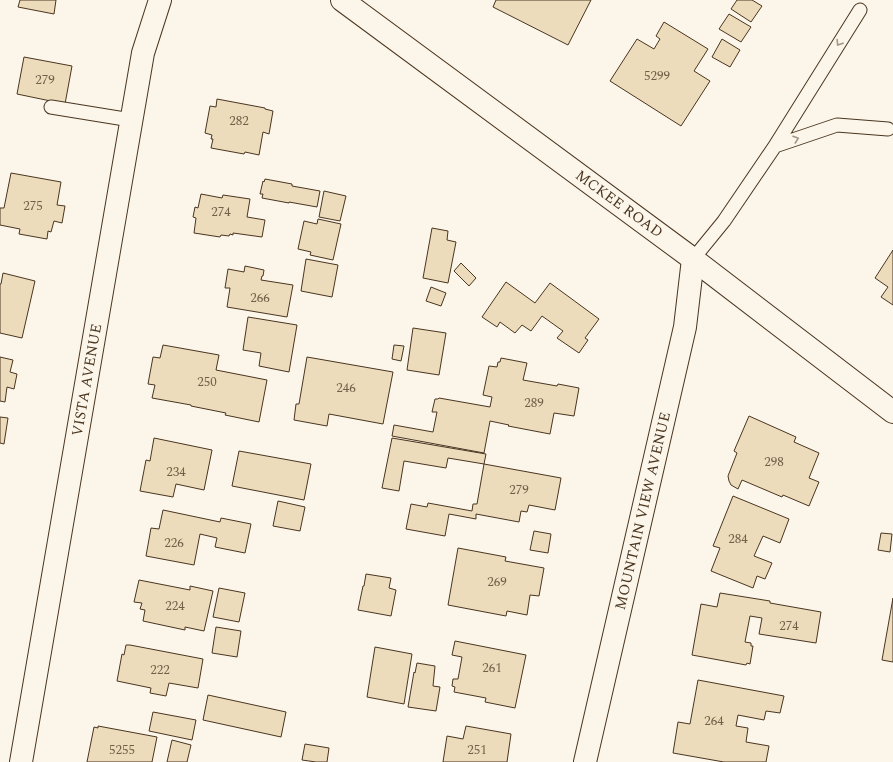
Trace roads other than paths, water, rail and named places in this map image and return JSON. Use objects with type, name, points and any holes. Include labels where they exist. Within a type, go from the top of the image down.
[{"type":"street","name":"VISTA AVENUE","points":[[21,762],[143,53],[160,0]]},
{"type":"street","name":"MCKEE ROAD","points":[[342,0],[693,259],[893,411]]},
{"type":"street","name":"MOUNTAIN VIEW AVENUE","points":[[585,762],[685,326],[693,259]]},
{"type":"lane","points":[[693,259],[724,221],[775,146],[860,10]]},
{"type":"lane","points":[[51,107],[131,120]]},
{"type":"lane","points":[[775,146],[837,125],[888,129]]}]
